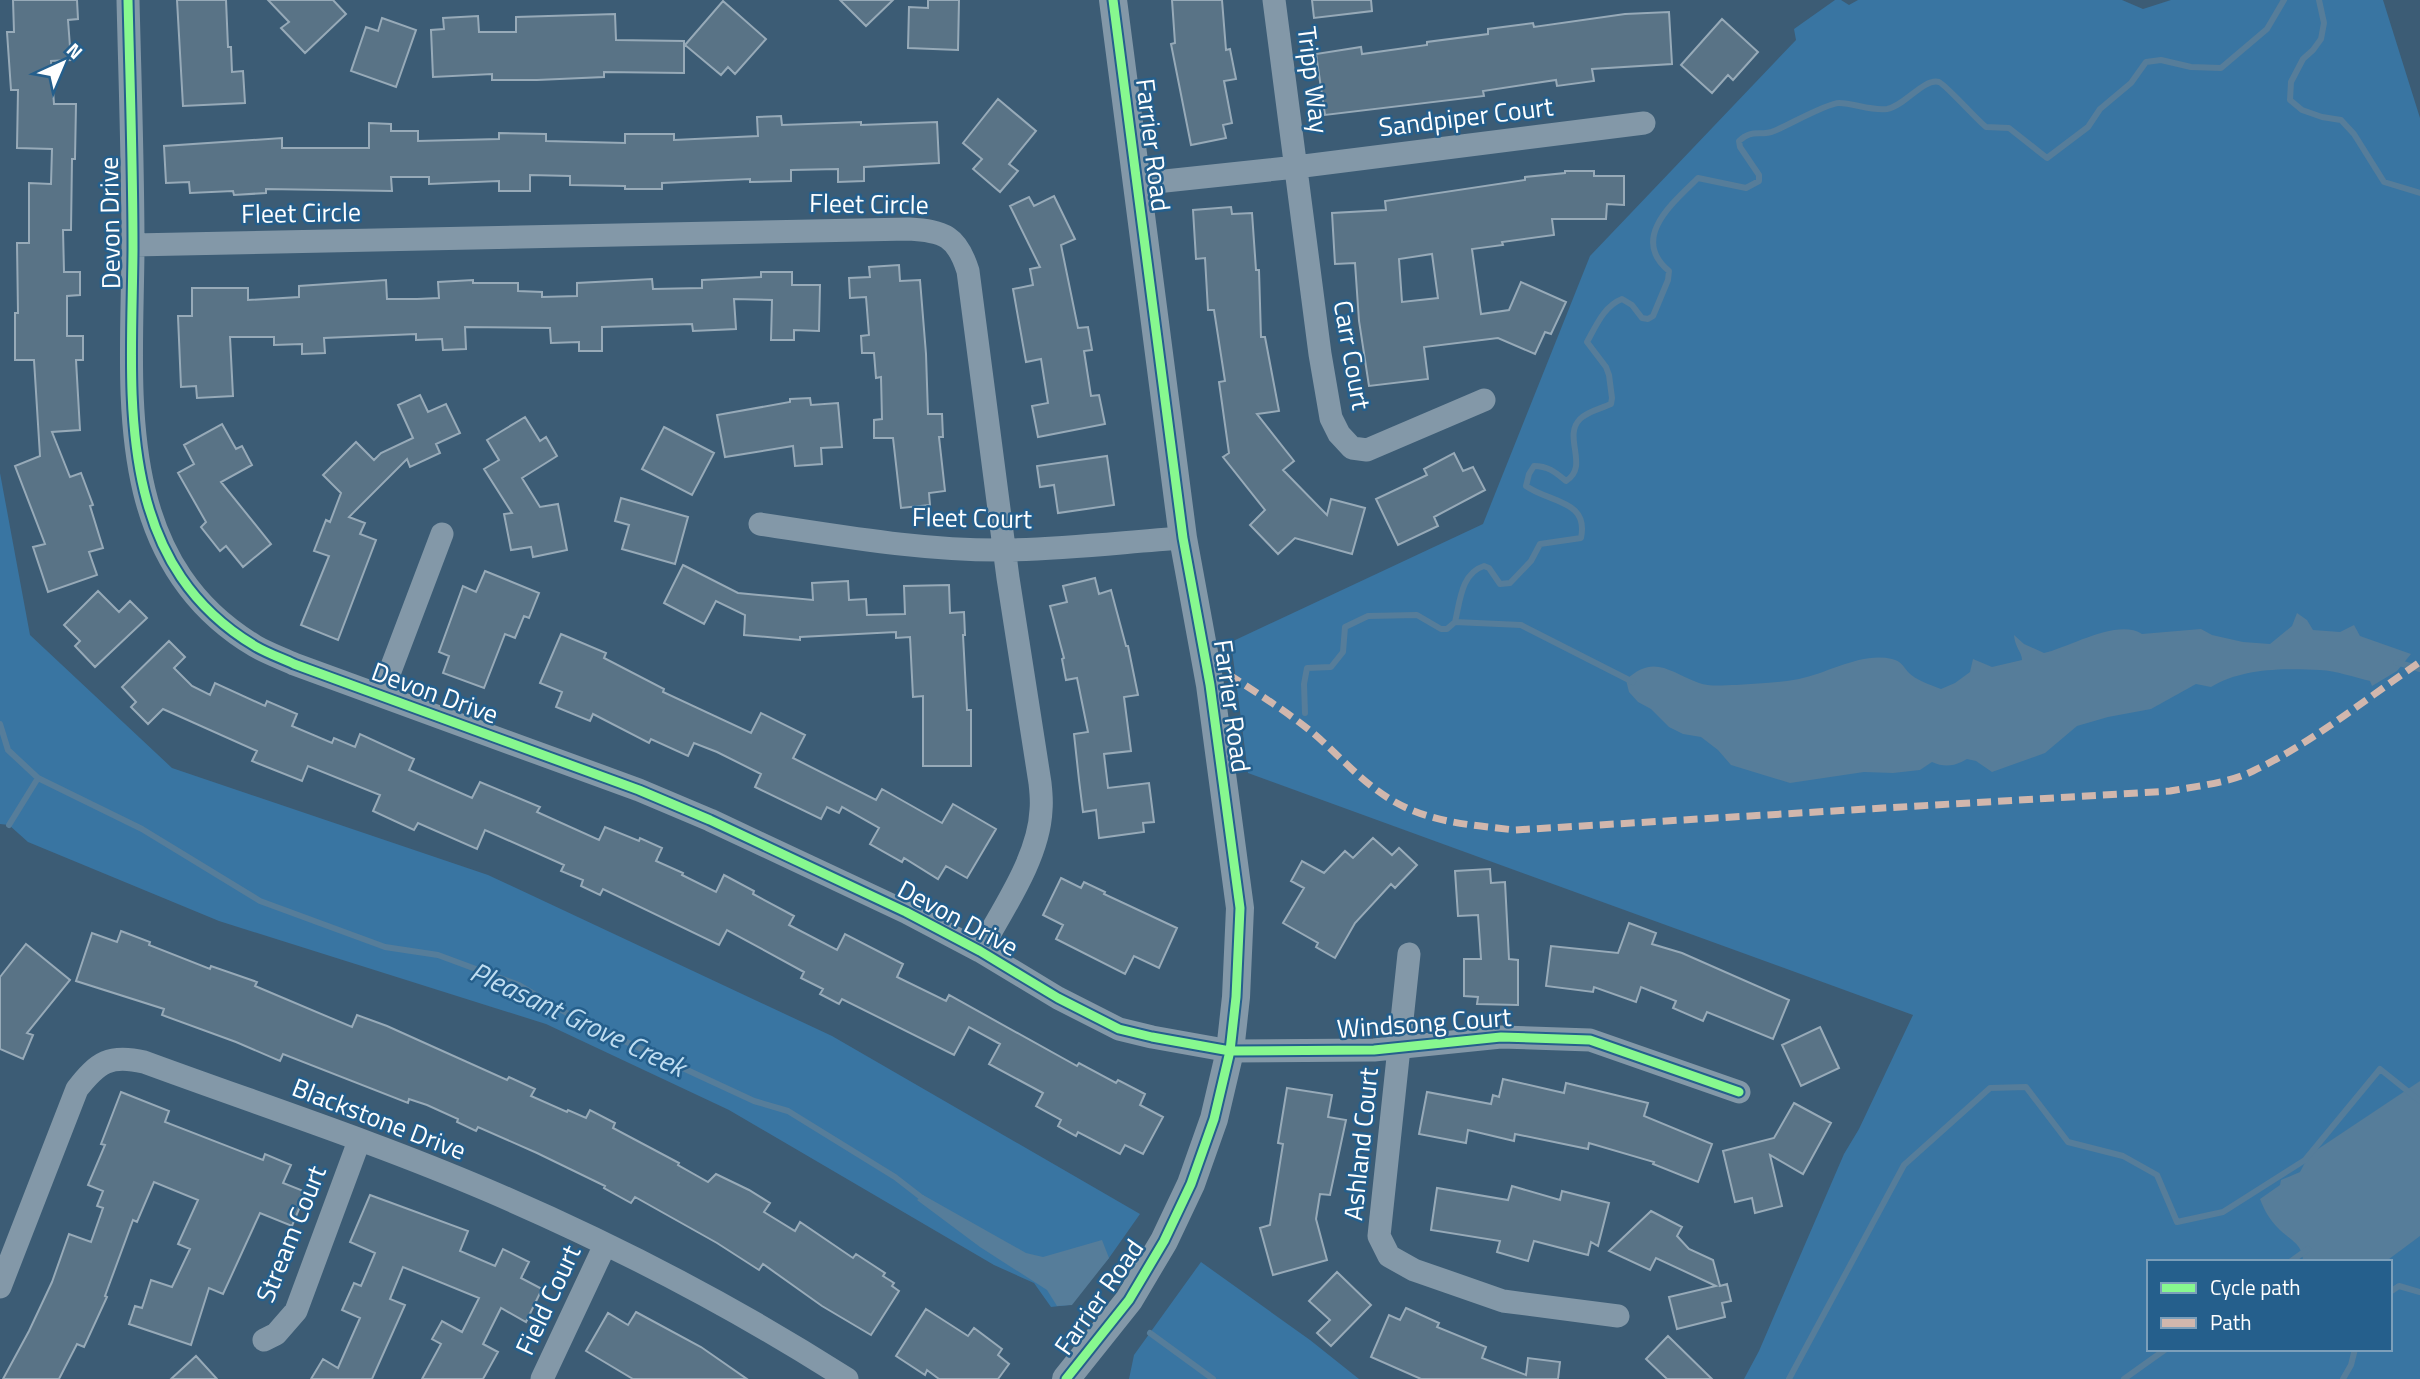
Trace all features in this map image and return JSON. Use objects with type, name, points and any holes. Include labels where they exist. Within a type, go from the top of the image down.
[{"type":"street","name":"Devon Drive","points":[[128,0],[133,245],[131,393],[135,449],[148,512],[176,571],[214,614],[256,647],[294,664],[626,786],[710,820],[893,906],[1119,1029],[1230,1051]]},
{"type":"street","name":"Farrier Road","points":[[1066,1379],[1129,1300],[1164,1241],[1191,1184],[1214,1119],[1230,1051],[1236,997],[1240,908],[1210,685],[1183,538],[1113,0]]},
{"type":"street","name":"Tripp Way","points":[[1274,0],[1296,167]]},
{"type":"street","name":"Sandpiper Court","points":[[1137,184],[1296,167],[1644,123]]},
{"type":"street","name":"Carr Court","points":[[1296,167],[1320,354],[1331,418],[1339,434],[1352,448],[1367,450],[1484,400]]},
{"type":"street","name":"Fleet Circle","points":[[133,245],[909,229],[929,230],[951,237],[963,256],[968,271],[1005,550],[1040,783],[1041,812],[1036,840],[1025,867],[980,951]]},
{"type":"street","name":"Fleet Court","points":[[760,524],[898,544],[1005,550],[1183,538]]},
{"type":"street","points":[[381,695],[442,534]]},
{"type":"street","name":"Ashland Court","points":[[1409,954],[1379,1236],[1389,1256],[1414,1270],[1503,1301],[1618,1316]]},
{"type":"street","name":"Windsong Court","points":[[1230,1051],[1399,1049],[1501,1037],[1590,1040],[1739,1092]]},
{"type":"street","name":"Blackstone Drive","points":[[0,1287],[77,1088],[89,1073],[108,1059],[126,1058],[144,1062],[359,1141],[484,1188],[546,1215],[702,1294],[848,1379]]},
{"type":"street","name":"Stream Court","points":[[264,1340],[276,1334],[296,1311],[359,1141]]},
{"type":"street","name":"Field Court","points":[[542,1379],[605,1245]]},
{"type":"shaded area","points":[[1835,0],[1849,5],[1858,0],[2122,0],[2143,9],[2171,0],[2383,0],[2420,118],[2420,1379],[1744,1379],[1759,1351],[1844,1154],[1859,1129],[1913,1015],[1248,773],[1231,642],[1483,524],[1590,256],[1796,40],[1794,29]]},
{"type":"shaded area","points":[[0,473],[30,635],[172,768],[488,875],[832,1036],[1140,1214],[1109,1258],[1069,1305],[1051,1307],[1034,1283],[994,1265],[729,1110],[546,1024],[219,921],[28,842],[9,825],[0,824]]},
{"type":"shaded area","points":[[2297,613],[2307,620],[2313,630],[2340,632],[2354,625],[2360,636],[2411,654],[2397,671],[2372,686],[2370,681],[2339,673],[2293,669],[2236,676],[2211,687],[2196,684],[2151,709],[2077,726],[2045,753],[1992,772],[1976,761],[1967,759],[1950,765],[1932,762],[1920,770],[1864,772],[1790,783],[1731,765],[1701,737],[1683,734],[1669,727],[1651,709],[1638,702],[1629,692],[1626,680],[1636,672],[1653,667],[1670,670],[1708,685],[1776,682],[1810,676],[1869,658],[1880,658],[1898,661],[1915,677],[1941,689],[1970,672],[1973,659],[1992,667],[2022,660],[2014,635],[2024,644],[2044,653],[2094,635],[2120,629],[2142,634],[2201,629],[2212,635],[2243,642],[2270,644],[2292,626]]},
{"type":"shaded area","points":[[2420,1081],[2420,1236],[2388,1260],[2303,1260],[2301,1250],[2272,1222],[2260,1199],[2280,1185],[2281,1180],[2300,1172],[2309,1155]]},
{"type":"shaded area","points":[[923,1195],[1026,1253],[1043,1257],[1102,1240],[1109,1258],[1072,1305],[1057,1306],[1047,1290],[980,1247],[917,1200]]},
{"type":"shaded area","points":[[1201,1262],[1310,1340],[1359,1379],[1129,1379],[1134,1355]]},
{"type":"building","points":[[13,0],[77,0],[78,19],[68,20],[71,60],[51,61],[54,104],[76,104],[71,230],[63,230],[64,272],[80,272],[80,295],[67,296],[67,336],[83,336],[83,360],[76,360],[80,430],[52,432],[70,477],[81,473],[93,505],[90,506],[103,548],[89,552],[97,575],[48,592],[33,547],[45,544],[15,466],[40,456],[34,360],[15,360],[15,313],[18,313],[17,243],[29,243],[29,183],[51,184],[52,149],[17,148],[18,90],[11,90],[7,32],[14,32]]},
{"type":"building","points":[[177,0],[226,0],[232,72],[243,71],[245,103],[183,106]]},
{"type":"building","points":[[268,0],[333,0],[346,14],[305,53],[281,28],[289,22]]},
{"type":"building","points":[[840,0],[893,0],[866,26]]},
{"type":"building","points":[[928,0],[959,0],[958,50],[908,48],[909,7],[928,8]]},
{"type":"building","points":[[1172,0],[1222,0],[1226,50],[1230,49],[1236,79],[1224,81],[1232,123],[1223,125],[1226,138],[1191,145],[1171,44],[1175,43]]},
{"type":"building","points":[[1312,0],[1371,0],[1372,11],[1314,18]]},
{"type":"building","points":[[723,1],[766,39],[735,74],[728,67],[721,75],[685,45]]},
{"type":"building","points":[[1669,12],[1672,64],[1592,69],[1594,81],[1557,86],[1556,80],[1483,91],[1484,96],[1325,115],[1316,54],[1361,47],[1362,54],[1488,34],[1488,29],[1533,23],[1534,27],[1625,14]]},
{"type":"building","points":[[615,14],[616,40],[684,41],[684,73],[604,72],[604,77],[537,80],[492,80],[492,74],[433,77],[431,30],[444,29],[443,18],[478,16],[479,32],[516,32],[516,17]]},
{"type":"building","points":[[382,18],[416,30],[396,87],[351,71],[366,27],[378,31]]},
{"type":"building","points":[[1722,19],[1758,52],[1733,80],[1728,75],[1712,93],[1681,65]]},
{"type":"building","points":[[998,99],[1036,131],[1009,164],[1018,171],[1000,192],[973,169],[982,159],[963,143]]},
{"type":"building","points":[[781,116],[782,125],[937,122],[939,163],[864,167],[864,181],[838,182],[838,169],[791,170],[791,181],[750,182],[750,179],[662,183],[662,189],[570,185],[570,176],[530,175],[530,191],[499,191],[499,181],[429,184],[429,177],[391,177],[392,191],[266,189],[266,193],[234,195],[233,191],[190,193],[189,182],[166,183],[164,146],[282,138],[282,148],[369,148],[369,123],[391,124],[391,131],[418,131],[418,141],[499,139],[499,133],[546,134],[546,141],[625,143],[625,134],[674,134],[674,140],[758,136],[757,117]]},
{"type":"building","points":[[1594,171],[1594,176],[1624,176],[1624,205],[1607,204],[1606,219],[1552,219],[1554,235],[1472,249],[1481,314],[1509,310],[1521,282],[1566,302],[1551,334],[1545,332],[1535,354],[1498,338],[1424,347],[1428,379],[1369,386],[1359,321],[1355,263],[1335,264],[1332,213],[1386,210],[1385,201],[1525,180],[1525,177]],"holes":[[[1432,254],[1438,298],[1402,302],[1399,259]]]},
{"type":"building","points":[[1054,196],[1075,239],[1061,245],[1078,328],[1088,327],[1092,350],[1084,351],[1091,396],[1099,395],[1105,424],[1038,437],[1032,406],[1048,403],[1041,359],[1026,362],[1013,289],[1033,285],[1030,269],[1040,267],[1010,206],[1029,197],[1034,206]]},
{"type":"building","points":[[1231,207],[1232,214],[1252,213],[1256,270],[1259,270],[1261,337],[1265,337],[1279,411],[1257,414],[1294,461],[1283,470],[1327,515],[1331,499],[1365,508],[1352,554],[1295,538],[1278,554],[1250,525],[1265,510],[1223,457],[1229,453],[1219,382],[1225,381],[1214,310],[1208,310],[1205,258],[1196,259],[1193,210]]},
{"type":"building","points":[[899,265],[900,281],[920,280],[928,414],[942,414],[943,437],[939,437],[945,491],[929,493],[930,505],[901,508],[893,438],[874,438],[874,420],[882,419],[881,377],[876,378],[874,353],[862,353],[861,336],[869,335],[866,297],[850,298],[849,278],[870,277],[869,267]]},
{"type":"building","points":[[761,272],[792,272],[792,285],[820,285],[819,331],[794,330],[794,340],[771,340],[772,300],[734,299],[736,329],[693,331],[692,324],[602,327],[602,351],[579,351],[579,342],[551,343],[550,328],[465,327],[466,349],[443,350],[442,339],[416,340],[416,334],[324,338],[325,353],[302,354],[302,344],[274,345],[274,337],[230,337],[233,396],[197,398],[196,386],[181,387],[178,316],[192,316],[192,288],[248,288],[248,300],[299,297],[299,286],[386,280],[387,299],[417,299],[439,298],[438,282],[473,280],[473,283],[518,283],[518,291],[542,292],[542,297],[577,296],[577,283],[652,279],[653,289],[702,288],[702,280],[761,277]]},
{"type":"building","points":[[420,395],[428,412],[446,404],[460,433],[436,444],[440,453],[410,467],[407,459],[349,517],[365,523],[360,534],[376,540],[338,640],[301,625],[329,556],[314,551],[326,520],[330,522],[341,493],[323,475],[356,442],[374,460],[381,453],[413,438],[398,405]]},
{"type":"building","points":[[810,398],[811,405],[838,403],[842,447],[821,448],[822,464],[795,466],[793,446],[725,457],[717,415],[790,402],[790,399]]},
{"type":"building","points":[[525,417],[540,441],[546,437],[557,456],[522,478],[540,507],[558,504],[567,550],[533,557],[531,547],[511,550],[504,514],[512,513],[484,469],[499,460],[487,440]]},
{"type":"building","points":[[222,424],[236,449],[242,446],[252,465],[221,482],[271,544],[243,567],[226,546],[220,551],[201,527],[206,522],[178,473],[194,464],[184,445]]},
{"type":"building","points":[[664,427],[714,453],[692,495],[642,469]]},
{"type":"building","points":[[1454,453],[1463,471],[1473,467],[1485,490],[1434,517],[1438,526],[1398,545],[1376,499],[1427,475],[1424,469]]},
{"type":"building","points":[[1107,456],[1114,505],[1058,513],[1054,485],[1040,487],[1037,466]]},
{"type":"building","points":[[621,498],[688,517],[675,564],[622,549],[629,525],[615,521]]},
{"type":"building","points":[[683,565],[738,593],[813,600],[812,583],[848,581],[849,600],[866,599],[867,615],[905,614],[904,586],[949,585],[950,613],[964,612],[967,710],[971,710],[971,766],[923,766],[923,696],[913,697],[910,637],[896,638],[896,632],[800,637],[800,640],[744,635],[745,615],[716,601],[704,624],[664,603]]},
{"type":"building","points":[[485,571],[539,593],[529,618],[524,616],[515,638],[505,634],[484,688],[443,673],[449,656],[439,652],[463,586],[476,592]]},
{"type":"building","points":[[1095,578],[1099,594],[1111,590],[1128,646],[1138,695],[1124,697],[1131,751],[1104,754],[1108,788],[1149,783],[1154,822],[1143,823],[1144,832],[1099,838],[1096,810],[1083,812],[1074,734],[1088,732],[1077,678],[1066,680],[1064,658],[1050,606],[1067,602],[1063,586]]},
{"type":"building","points":[[98,591],[119,612],[130,601],[147,618],[95,667],[75,646],[80,641],[64,625]]},
{"type":"building","points":[[561,634],[606,653],[604,658],[664,689],[663,692],[751,733],[761,713],[805,735],[793,758],[876,800],[882,789],[942,823],[953,804],[996,829],[967,878],[946,866],[938,879],[904,858],[902,862],[870,844],[879,828],[842,807],[839,813],[827,807],[821,819],[755,787],[761,774],[717,752],[694,743],[688,756],[651,739],[649,743],[593,714],[590,721],[556,707],[562,692],[540,683]]},
{"type":"building","points":[[169,641],[185,657],[174,668],[192,686],[210,695],[215,683],[265,706],[267,701],[297,714],[292,726],[332,743],[334,738],[355,747],[360,734],[414,759],[409,770],[472,798],[480,782],[540,807],[537,812],[599,840],[605,827],[639,841],[640,838],[662,848],[656,861],[716,892],[724,875],[794,916],[789,925],[837,950],[845,934],[903,964],[897,977],[946,1001],[949,995],[1077,1066],[1079,1063],[1116,1083],[1118,1080],[1145,1094],[1140,1105],[1163,1117],[1143,1154],[1125,1145],[1120,1154],[1078,1132],[1076,1136],[1058,1126],[1061,1120],[1036,1106],[1043,1093],[989,1064],[1000,1044],[969,1027],[954,1055],[842,999],[839,1004],[820,994],[823,989],[801,978],[804,972],[727,930],[719,945],[603,889],[600,895],[581,886],[583,880],[561,871],[564,865],[485,830],[477,849],[418,823],[414,830],[373,811],[380,795],[308,766],[302,781],[252,761],[257,751],[163,709],[148,724],[131,707],[136,702],[122,687]]},
{"type":"building","points":[[1373,838],[1392,855],[1399,848],[1417,865],[1395,888],[1391,884],[1355,923],[1335,958],[1316,947],[1318,943],[1283,923],[1304,888],[1291,881],[1302,861],[1324,873],[1345,851],[1353,858]]},
{"type":"building","points":[[1490,869],[1491,883],[1505,882],[1509,959],[1518,960],[1518,1005],[1477,1004],[1478,997],[1464,996],[1464,959],[1481,959],[1478,915],[1458,916],[1455,871]]},
{"type":"building","points":[[1061,878],[1081,888],[1084,882],[1177,928],[1159,968],[1134,956],[1125,974],[1056,939],[1063,925],[1043,915]]},
{"type":"building","points":[[1629,923],[1656,933],[1652,944],[1682,953],[1789,1000],[1773,1039],[1707,1012],[1703,1021],[1673,1008],[1676,1001],[1641,987],[1636,1002],[1594,987],[1593,992],[1546,986],[1551,946],[1618,953]]},
{"type":"building","points":[[121,931],[210,969],[211,966],[257,982],[255,986],[352,1027],[357,1015],[387,1026],[507,1080],[509,1077],[535,1089],[531,1096],[567,1112],[568,1110],[586,1118],[590,1110],[615,1123],[613,1128],[679,1163],[678,1165],[708,1182],[716,1174],[749,1190],[770,1203],[764,1212],[795,1231],[800,1222],[853,1258],[856,1254],[885,1273],[883,1276],[894,1283],[892,1286],[899,1291],[871,1335],[822,1306],[763,1264],[759,1270],[635,1197],[631,1203],[604,1188],[605,1186],[537,1153],[478,1127],[476,1131],[457,1122],[458,1119],[427,1105],[409,1099],[408,1103],[283,1054],[280,1061],[162,1015],[164,1009],[76,981],[92,933],[117,942]]},
{"type":"building","points":[[26,944],[70,980],[27,1033],[33,1035],[23,1059],[0,1049],[0,977]]},
{"type":"building","points":[[1820,1027],[1839,1068],[1801,1086],[1782,1045]]},
{"type":"building","points":[[1503,1079],[1564,1093],[1566,1083],[1648,1103],[1644,1116],[1712,1144],[1698,1182],[1653,1164],[1654,1162],[1589,1143],[1588,1149],[1515,1134],[1514,1141],[1468,1130],[1466,1143],[1419,1134],[1427,1092],[1491,1104],[1493,1095],[1499,1097]]},
{"type":"building","points":[[1287,1088],[1332,1095],[1328,1117],[1346,1120],[1330,1195],[1320,1194],[1316,1219],[1327,1260],[1273,1275],[1260,1228],[1270,1225],[1283,1144],[1278,1143]]},
{"type":"building","points":[[121,1092],[169,1111],[165,1122],[263,1160],[265,1154],[291,1165],[283,1183],[306,1192],[292,1226],[260,1213],[223,1294],[209,1288],[191,1345],[129,1324],[135,1306],[142,1308],[151,1280],[172,1287],[190,1249],[178,1244],[198,1200],[154,1182],[137,1222],[133,1220],[105,1296],[107,1297],[84,1347],[77,1344],[59,1379],[3,1379],[52,1282],[69,1234],[91,1242],[103,1208],[97,1206],[103,1191],[88,1185],[105,1145],[101,1144]]},
{"type":"building","points":[[1794,1103],[1831,1123],[1803,1174],[1770,1155],[1782,1206],[1755,1213],[1752,1198],[1735,1202],[1723,1151],[1774,1138]]},
{"type":"building","points":[[1512,1186],[1560,1200],[1562,1191],[1609,1203],[1598,1246],[1591,1242],[1588,1255],[1534,1241],[1528,1261],[1497,1252],[1500,1241],[1431,1230],[1437,1188],[1508,1200]]},
{"type":"building","points":[[370,1195],[468,1231],[460,1251],[495,1266],[503,1249],[529,1262],[521,1278],[542,1289],[526,1322],[501,1308],[483,1344],[498,1352],[483,1379],[422,1379],[441,1344],[432,1339],[442,1321],[462,1332],[479,1298],[403,1267],[390,1299],[405,1305],[372,1379],[311,1379],[323,1359],[338,1368],[360,1318],[342,1310],[354,1283],[361,1286],[375,1253],[350,1242]]},
{"type":"building","points":[[1651,1211],[1682,1227],[1677,1236],[1689,1249],[1713,1260],[1720,1286],[1727,1284],[1731,1301],[1722,1303],[1725,1317],[1677,1329],[1669,1297],[1716,1286],[1656,1258],[1650,1270],[1609,1251]]},
{"type":"building","points":[[1337,1272],[1371,1305],[1331,1346],[1317,1333],[1330,1320],[1309,1301]]},
{"type":"building","points":[[1406,1308],[1439,1323],[1437,1327],[1486,1347],[1482,1358],[1526,1375],[1528,1358],[1560,1362],[1558,1379],[1421,1379],[1371,1357],[1389,1315],[1400,1320]]},
{"type":"building","points":[[926,1309],[968,1336],[974,1328],[1002,1349],[998,1355],[1009,1364],[998,1379],[939,1379],[927,1370],[925,1375],[896,1356]]},
{"type":"building","points":[[636,1312],[701,1347],[747,1379],[633,1379],[586,1351],[608,1313],[628,1325]]},
{"type":"building","points":[[1668,1336],[1712,1379],[1667,1379],[1646,1359]]},
{"type":"building","points":[[196,1356],[217,1379],[171,1379]]},
{"type":"waterway","points":[[1455,622],[1463,589],[1470,575],[1476,570],[1484,566],[1489,568],[1500,584],[1510,583],[1531,561],[1540,544],[1581,538],[1579,516],[1566,504],[1526,486],[1529,474],[1534,466],[1551,470],[1566,481],[1573,475],[1576,468],[1575,426],[1587,414],[1611,404],[1612,398],[1606,367],[1587,342],[1605,311],[1622,299],[1632,305],[1642,318],[1653,316],[1669,271],[1658,259],[1653,246],[1654,233],[1668,209],[1698,178],[1746,188],[1759,181],[1759,175],[1740,147],[1739,141],[1744,137],[1774,131],[1833,104],[1845,103],[1887,109],[1927,84],[1939,82],[1986,127],[2009,128],[2047,158],[2088,127],[2100,109],[2131,83],[2146,62],[2161,60],[2191,67],[2221,68],[2267,29],[2284,0]]},
{"type":"waterway","points":[[2319,0],[2324,23],[2321,39],[2303,59],[2291,82],[2290,100],[2302,110],[2341,120],[2354,134],[2384,182],[2420,193]]},
{"type":"waterway","points":[[1305,713],[1304,684],[1307,668],[1331,667],[1343,652],[1345,627],[1368,616],[1417,615],[1441,629],[1447,629],[1455,622],[1521,625],[1633,682]]},
{"type":"waterway","points":[[2396,662],[2420,669]]},
{"type":"waterway","name":"Pleasant Grove Creek","points":[[0,724],[8,750],[38,778],[142,829],[260,901],[385,947],[438,955],[519,985],[577,1019],[754,1101],[788,1111],[895,1177],[926,1201]]},
{"type":"waterway","points":[[9,825],[38,778]]},
{"type":"waterway","points":[[1789,1379],[1904,1165],[1990,1088],[2026,1087],[2068,1142],[2123,1156],[2157,1175],[2177,1222],[2223,1212],[2305,1160],[2380,1069],[2420,1101]]},
{"type":"waterway","name":"Pleasant Grove Creek","points":[[2293,1260],[2308,1249]]},
{"type":"waterway","points":[[2392,1291],[2399,1286],[2420,1292]]},
{"type":"waterway","name":"Pleasant Grove Creek","points":[[1150,1333],[1213,1379]]},
{"type":"waterway","name":"Pleasant Grove Creek","points":[[2124,1379],[2163,1351]]},
{"type":"waterway","points":[[2343,1379],[2354,1351]]},
{"type":"marked path","points":[[1228,674],[1303,725],[1362,778],[1395,802],[1438,819],[1514,830],[2170,791],[2202,786],[2243,775],[2275,760],[2318,734],[2420,662]]},
{"type":"cycle path","points":[[128,0],[133,218],[131,359],[133,415],[140,469],[153,520],[175,568],[208,610],[255,646],[294,664],[639,790],[710,820],[906,912],[980,951],[1058,998],[1119,1029],[1230,1051],[1374,1050],[1501,1037],[1590,1040],[1739,1092]]},
{"type":"cycle path","points":[[1066,1379],[1129,1300],[1164,1241],[1191,1184],[1214,1119],[1230,1051],[1236,997],[1240,908],[1210,685],[1183,538],[1113,0]]}]
